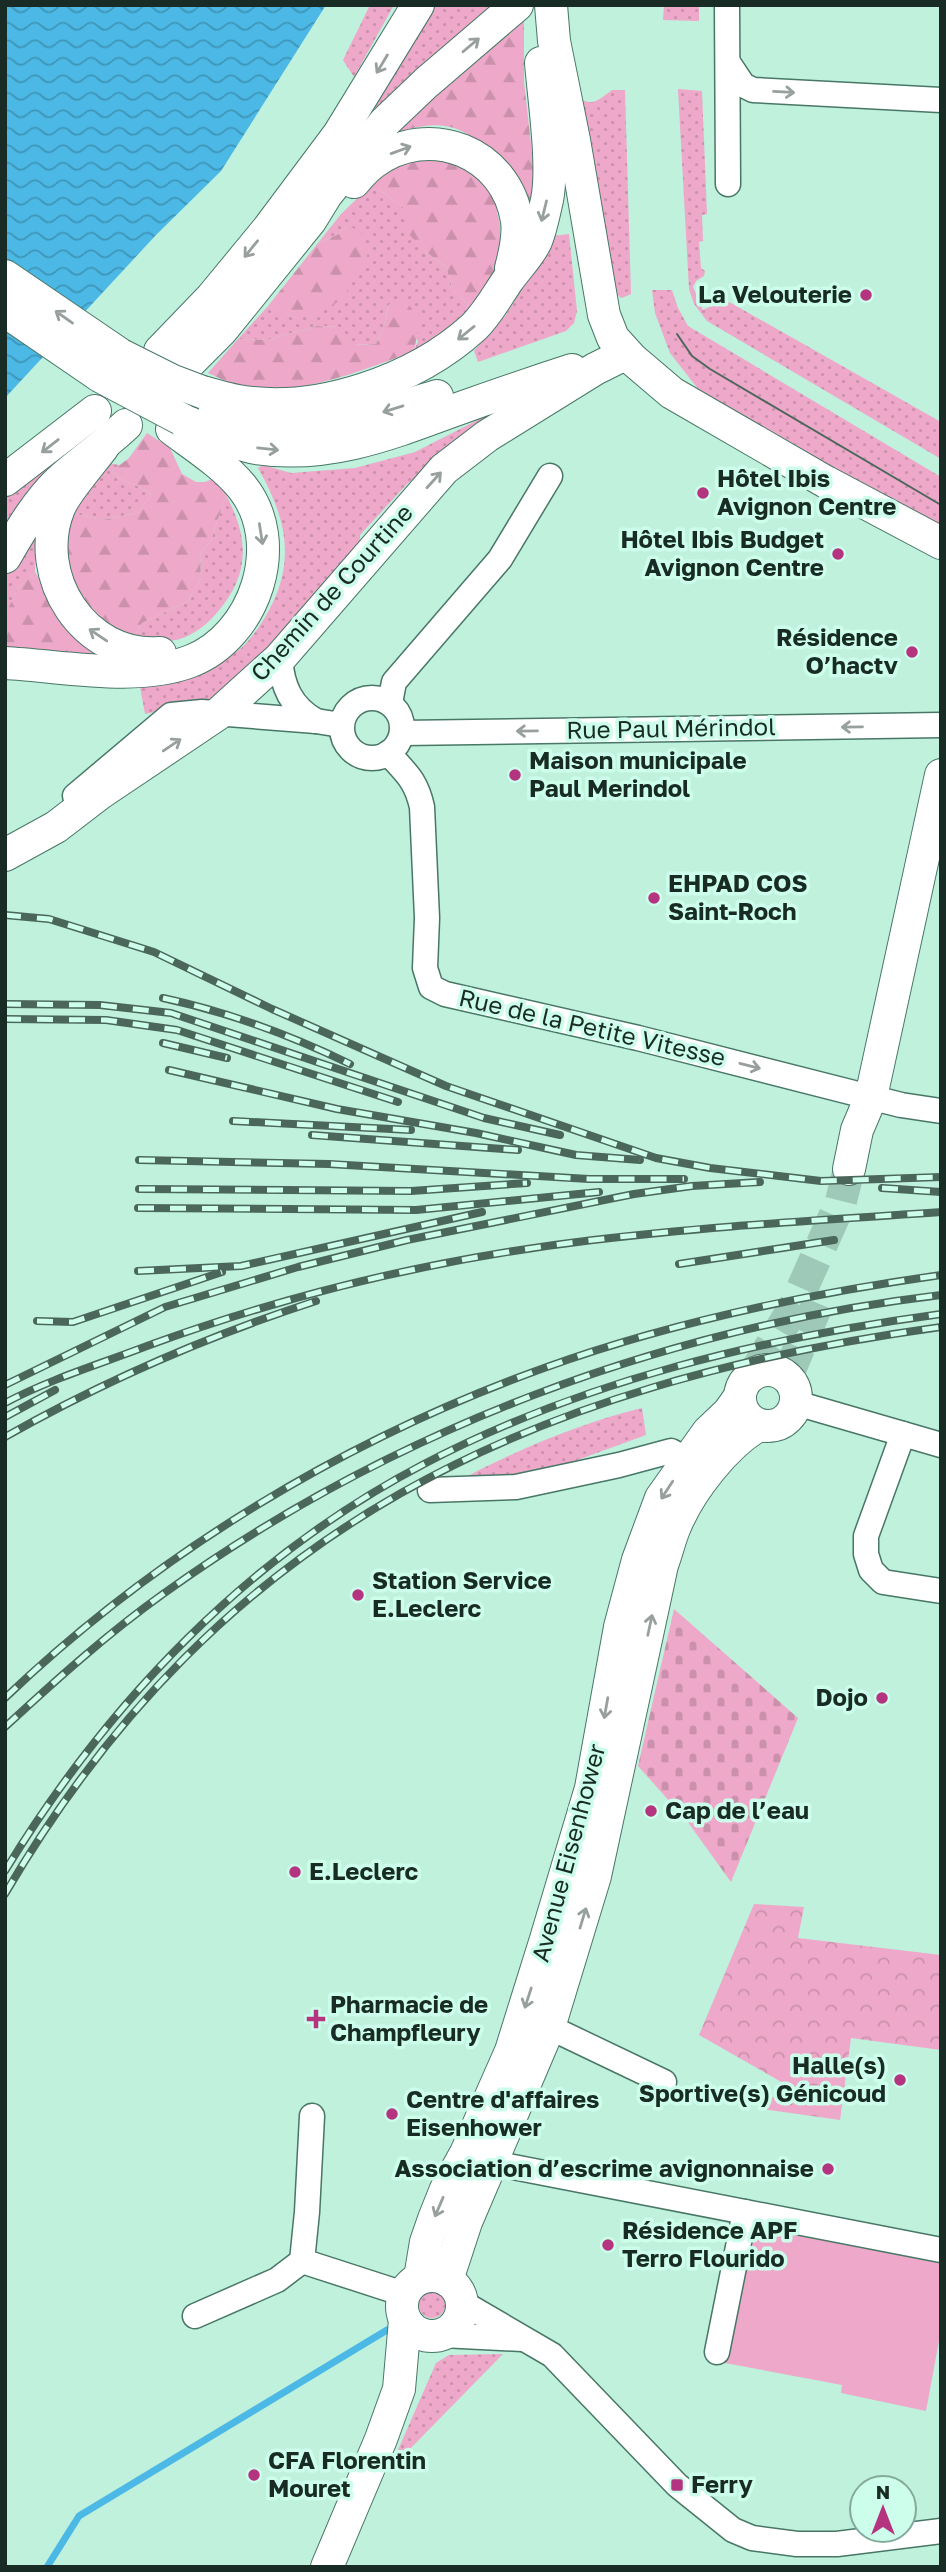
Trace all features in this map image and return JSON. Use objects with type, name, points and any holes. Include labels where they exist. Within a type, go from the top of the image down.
[{"type":"main road","points":[[182,394],[220,288],[340,134],[418,5]]},
{"type":"main road","points":[[182,394],[221,331],[310,222],[326,195],[385,122],[517,5]]},
{"type":"main road","points":[[539,5],[604,314],[613,338],[628,357],[681,398],[826,482],[941,542]]},
{"type":"main road","points":[[5,311],[110,366],[182,394],[240,401],[281,403],[318,400],[362,390],[395,378],[441,353],[475,326],[498,299],[536,241],[548,196],[547,43],[551,5]]},
{"type":"main road","points":[[310,222],[373,162],[405,147],[428,143],[452,146],[475,155],[490,167],[513,202],[517,223],[516,246],[508,280]]},
{"type":"main road","points":[[5,276],[110,366],[173,381],[224,469],[243,489],[255,510],[262,531],[261,577],[256,593],[231,631],[214,649],[190,661],[154,670],[102,670],[5,663]]},
{"type":"main road","points":[[182,394],[218,436],[254,447],[304,450],[348,446],[375,439],[528,383],[628,357]]},
{"type":"main road","name":"Chemin de Courtine","points":[[5,855],[56,827],[99,794],[218,714],[280,657],[444,469],[487,436],[595,369],[628,357]]},
{"type":"main road","points":[[5,480],[95,411]]},
{"type":"main road","points":[[5,557],[38,505],[59,482],[126,425]]},
{"type":"main road","points":[[103,447],[60,505],[53,525],[53,571],[62,596],[77,619],[98,637],[124,650],[151,653],[179,651],[231,631]]},
{"type":"main road","points":[[859,1169],[874,1133],[871,1097],[941,775]]},
{"type":"main road","points":[[766,1369],[787,1377],[796,1394],[796,1403],[783,1422],[771,1426],[760,1425],[749,1419],[741,1410],[739,1398],[747,1379],[755,1372],[766,1369]]},
{"type":"main road","name":"Avenue Eisenhower","points":[[428,2295],[426,2242],[433,2219],[471,2142],[510,2052],[591,1788],[620,1627],[638,1560],[661,1498],[708,1432],[739,1398]]},
{"type":"main road","name":"Avenue Eisenhower","points":[[327,2567],[381,2439],[428,2295],[493,2164],[549,2027],[596,1876],[662,1565],[676,1523],[722,1456],[744,1434],[760,1425]]},
{"type":"main road","points":[[428,2295],[417,2332],[437,2335]]},
{"type":"main road","name":"Avenue Eisenhower","points":[[399,2389],[437,2335],[455,2326],[460,2319],[428,2295]]},
{"type":"street","points":[[727,5],[728,184]]},
{"type":"street","points":[[729,64],[743,85],[753,90],[941,100]]},
{"type":"street","points":[[390,703],[394,682],[500,559],[550,476]]},
{"type":"street","points":[[280,657],[289,696],[304,714],[317,721]]},
{"type":"street","points":[[374,697],[390,703],[400,716],[395,743],[369,758],[352,751],[345,744],[341,725],[349,706],[358,700],[374,697]]},
{"type":"street","points":[[218,714],[341,725]]},
{"type":"street","name":"Rue Paul Mérindol","points":[[395,743],[931,726]]},
{"type":"street","name":"Rue de la Petite Vitesse","points":[[395,743],[419,789],[422,807],[428,918],[425,968],[431,987],[445,994],[638,1038],[871,1097]]},
{"type":"street","points":[[871,1097],[941,1111]]},
{"type":"street","points":[[796,1403],[941,1445]]},
{"type":"street","points":[[903,1434],[866,1536],[866,1555],[871,1570],[883,1582],[941,1591]]},
{"type":"street","points":[[430,1490],[516,1487],[671,1451],[688,1460]]},
{"type":"street","points":[[549,2027],[664,2082]]},
{"type":"street","points":[[195,2316],[277,2280],[302,2261],[312,2116]]},
{"type":"street","points":[[493,2164],[941,2250]]},
{"type":"street","points":[[717,2352],[745,2212]]},
{"type":"street","points":[[302,2261],[428,2295],[524,2339],[552,2355],[677,2485],[733,2530],[752,2538],[837,2555],[941,2531]]},
{"type":"street","points":[[437,2335],[524,2339]]},
{"type":"green space","points":[[370,5],[394,5],[354,77],[343,60]]},
{"type":"green space","points":[[430,5],[503,5],[381,111],[372,104]]},
{"type":"green space","points":[[664,5],[699,5],[699,21],[663,20]]},
{"type":"green space","points":[[524,12],[524,82],[535,180],[533,220],[493,158],[478,142],[462,131],[442,126],[419,127],[390,136]]},
{"type":"green space","points":[[678,89],[702,91],[707,214],[702,215],[703,241],[699,242],[701,268],[705,271],[704,276],[696,281],[693,287],[703,310],[723,300],[731,303],[941,422],[941,459],[707,321],[694,304],[689,289]]},
{"type":"green space","points":[[612,90],[625,90],[631,294],[622,298],[610,290],[573,95],[593,102]]},
{"type":"green space","points":[[415,157],[451,157],[479,173],[494,195],[500,226],[500,247],[492,280],[471,307],[454,292],[446,267],[425,251],[405,230],[405,209],[381,191],[368,188],[388,167]]},
{"type":"green space","points":[[368,188],[381,191],[405,209],[425,251],[446,267],[454,292],[471,307],[443,332],[414,351],[418,341],[389,304],[376,344],[353,345],[339,327],[317,326],[267,340],[238,339],[268,306],[297,318],[349,225],[337,235],[318,243],[341,214]]},
{"type":"green space","points":[[349,225],[363,235],[368,254],[342,300],[318,312],[296,318],[268,306],[318,243],[337,235]]},
{"type":"green space","points":[[569,234],[577,311],[574,323],[566,331],[478,362],[474,351],[505,316],[532,274],[545,237]]},
{"type":"green space","points":[[652,290],[672,290],[688,326],[941,477],[941,528],[709,403],[670,353],[655,313]]},
{"type":"green space","points":[[406,301],[420,320],[414,351],[377,365],[319,383],[260,390],[234,384],[208,373],[238,339],[267,340],[317,326],[339,327],[354,345],[376,344],[389,304]]},
{"type":"green space","points":[[517,400],[408,483],[360,535],[360,544],[299,620],[252,664],[208,701],[145,714],[140,687],[201,668],[236,652],[255,632],[274,599],[285,561],[285,543],[276,506],[258,468],[263,465],[291,473],[355,468],[415,452]]},
{"type":"green space","points":[[107,419],[109,423],[5,539],[5,496]]},
{"type":"green space","points":[[147,433],[170,448],[182,474],[196,482],[215,478],[226,495],[211,540],[200,554],[201,578],[188,601],[142,623],[131,642],[99,622],[73,593],[62,532],[67,512],[102,520],[137,513],[151,495],[112,471],[129,458]]},
{"type":"green space","points":[[106,463],[120,465],[112,471],[151,495],[137,513],[102,520],[67,512]]},
{"type":"green space","points":[[226,495],[239,527],[243,557],[235,586],[227,600],[208,622],[185,637],[161,642],[131,642],[142,623],[188,601],[201,578],[200,554],[211,540]]},
{"type":"green space","points":[[36,514],[35,572],[19,587],[5,614],[5,570]]},
{"type":"green space","points":[[35,572],[53,601],[96,650],[89,660],[5,649],[5,614],[19,587]]},
{"type":"green space","points":[[642,1408],[646,1435],[547,1471],[453,1484],[545,1440]]},
{"type":"green space","points":[[674,1609],[798,1718],[731,1882],[687,1821],[638,1766]]},
{"type":"green space","points":[[754,1904],[804,1907],[798,1938],[941,1955],[941,2050],[851,2038],[840,2120],[762,2109],[785,2084],[699,2035]]},
{"type":"green space","points":[[752,2223],[941,2255],[941,2330],[926,2411],[841,2393],[842,2385],[725,2363]]},
{"type":"green space","points":[[432,2292],[441,2296],[445,2305],[441,2314],[432,2318],[423,2314],[419,2305],[423,2296]]},
{"type":"green space","points":[[503,2354],[406,2453],[398,2450],[436,2363],[449,2355]]},
{"type":"water","points":[[5,5],[326,5],[221,171],[156,235],[5,398]]},
{"type":"waterway","points":[[47,2567],[79,2516],[387,2330]]},
{"type":"tunnel","points":[[755,1372],[794,1307],[841,1201],[849,1169]]},
{"type":"tunnel","points":[[787,1377],[823,1291]]},
{"type":"tram line","points":[[677,334],[692,356],[710,369],[941,505]]},
{"type":"railway","points":[[5,915],[49,919],[154,952],[272,1009],[446,1086],[656,1158],[710,1168],[821,1181],[941,1177]]},
{"type":"railway","points":[[163,998],[258,1025],[350,1064]]},
{"type":"railway","points":[[5,1004],[100,1005],[171,1013],[484,1118],[560,1135]]},
{"type":"railway","points":[[5,1019],[106,1020],[177,1030],[398,1102]]},
{"type":"railway","points":[[163,1043],[227,1058]]},
{"type":"railway","points":[[169,1070],[337,1109],[476,1133],[576,1155],[640,1160]]},
{"type":"railway","points":[[233,1121],[411,1130]]},
{"type":"railway","points":[[312,1135],[518,1150]]},
{"type":"railway","points":[[139,1160],[329,1164],[589,1179],[684,1179]]},
{"type":"railway","points":[[5,1385],[165,1307],[298,1267],[407,1240],[634,1194],[692,1186],[760,1182]]},
{"type":"railway","points":[[139,1189],[411,1191],[527,1183]]},
{"type":"railway","points":[[882,1188],[941,1192]]},
{"type":"railway","points":[[138,1208],[416,1210],[599,1192]]},
{"type":"railway","points":[[138,1271],[241,1266],[482,1212]]},
{"type":"railway","points":[[5,1403],[57,1379],[201,1327],[311,1294],[423,1267],[636,1235],[941,1212]]},
{"type":"railway","points":[[679,1264],[834,1240]]},
{"type":"railway","points":[[37,1321],[73,1322],[222,1272]]},
{"type":"railway","points":[[5,1698],[64,1645],[126,1595],[191,1548],[327,1465],[398,1429],[544,1368],[690,1323],[840,1291],[941,1275]]},
{"type":"railway","points":[[5,1727],[142,1609],[250,1535],[342,1483],[436,1436],[533,1395],[632,1361],[734,1333],[837,1311],[941,1295]]},
{"type":"railway","points":[[5,1437],[80,1397],[157,1361],[316,1301]]},
{"type":"railway","points":[[5,1871],[45,1809],[89,1749],[136,1692],[187,1639],[241,1589],[299,1543],[360,1501],[424,1464],[485,1434],[547,1408],[611,1386],[742,1350],[941,1314]]},
{"type":"railway","points":[[5,1894],[90,1766],[184,1658],[288,1568],[400,1494],[522,1434],[652,1387],[792,1352],[941,1327]]},
{"type":"railway","points":[[5,1417],[55,1390]]},
{"type":"place","name":"La Velouterie","points":[[866,295]]},
{"type":"place","name":"Hôtel Ibis Avignon Centre","points":[[703,493]]},
{"type":"place","name":"Hôtel Ibis Budget Avignon Centre","points":[[838,554]]},
{"type":"place","name":"Résidence O’hactv","points":[[912,652]]},
{"type":"place","name":"Maison municipale Paul Merindol","points":[[515,775]]},
{"type":"place","name":"EHPAD COS Saint-Roch","points":[[654,898]]},
{"type":"place","name":"Station Service E.Leclerc","points":[[358,1595]]},
{"type":"place","name":"Dojo","points":[[882,1698]]},
{"type":"place","name":"Cap de l’eau","points":[[651,1811]]},
{"type":"place","name":"E.Leclerc","points":[[295,1872]]},
{"type":"place","name":"Pharmacie de Champfleury","points":[[316,2019]]},
{"type":"place","name":"Halle(s) Sportive(s) Génicoud","points":[[900,2080]]},
{"type":"place","name":"Centre d'affaires Eisenhower","points":[[392,2114]]},
{"type":"place","name":"Association d’escrime avignonnaise","points":[[828,2169]]},
{"type":"place","name":"Résidence APF Terro Flourido","points":[[608,2245]]},
{"type":"place","name":"CFA Florentin Mouret","points":[[254,2475]]},
{"type":"place","name":"Ferry","points":[[677,2485]]}]
